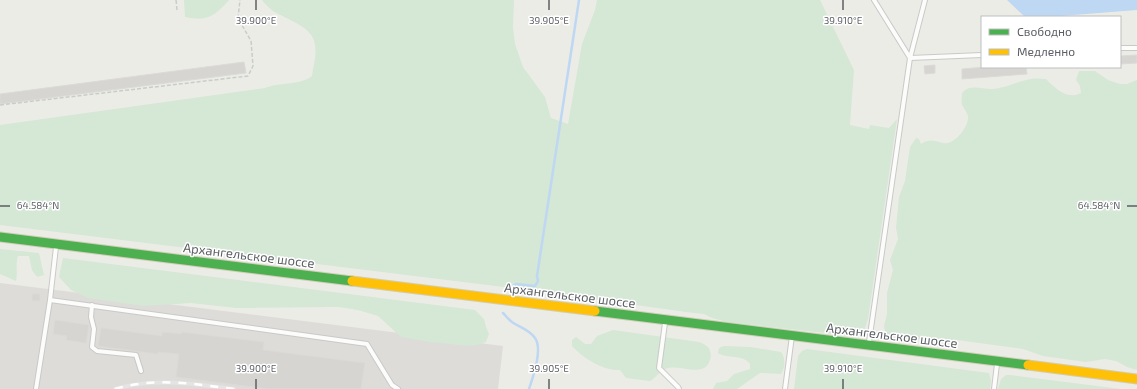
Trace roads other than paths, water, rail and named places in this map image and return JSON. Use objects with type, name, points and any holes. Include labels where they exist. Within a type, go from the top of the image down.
[{"type":"main road","name":"Архангельское шоссе","points":[[0,237],[792,336],[868,344],[1137,379]]},
{"type":"lane","points":[[874,0],[910,58]]},
{"type":"lane","points":[[868,344],[910,58],[925,0]]},
{"type":"lane","points":[[1121,48],[1137,48]]},
{"type":"lane","points":[[910,58],[981,55]]},
{"type":"lane","points":[[36,389],[57,244]]},
{"type":"lane","points":[[50,300],[367,344],[392,385],[398,389]]},
{"type":"lane","points":[[92,305],[91,317],[94,329],[92,346],[98,351],[136,355],[141,371]]},
{"type":"lane","points":[[666,320],[660,368],[679,389]]},
{"type":"lane","points":[[785,389],[792,336]]},
{"type":"lane","points":[[994,389],[997,361]]},
{"type":"water","points":[[1007,0],[1137,0],[1137,10],[1061,16],[1024,16]]},
{"type":"waterway","points":[[512,287],[516,284],[535,286],[538,281],[537,276],[579,0]]},
{"type":"waterway","points":[[503,313],[512,322],[530,333],[535,338],[537,343],[538,356],[529,389]]},
{"type":"railway","points":[[115,389],[130,385],[160,382],[234,389]]}]
